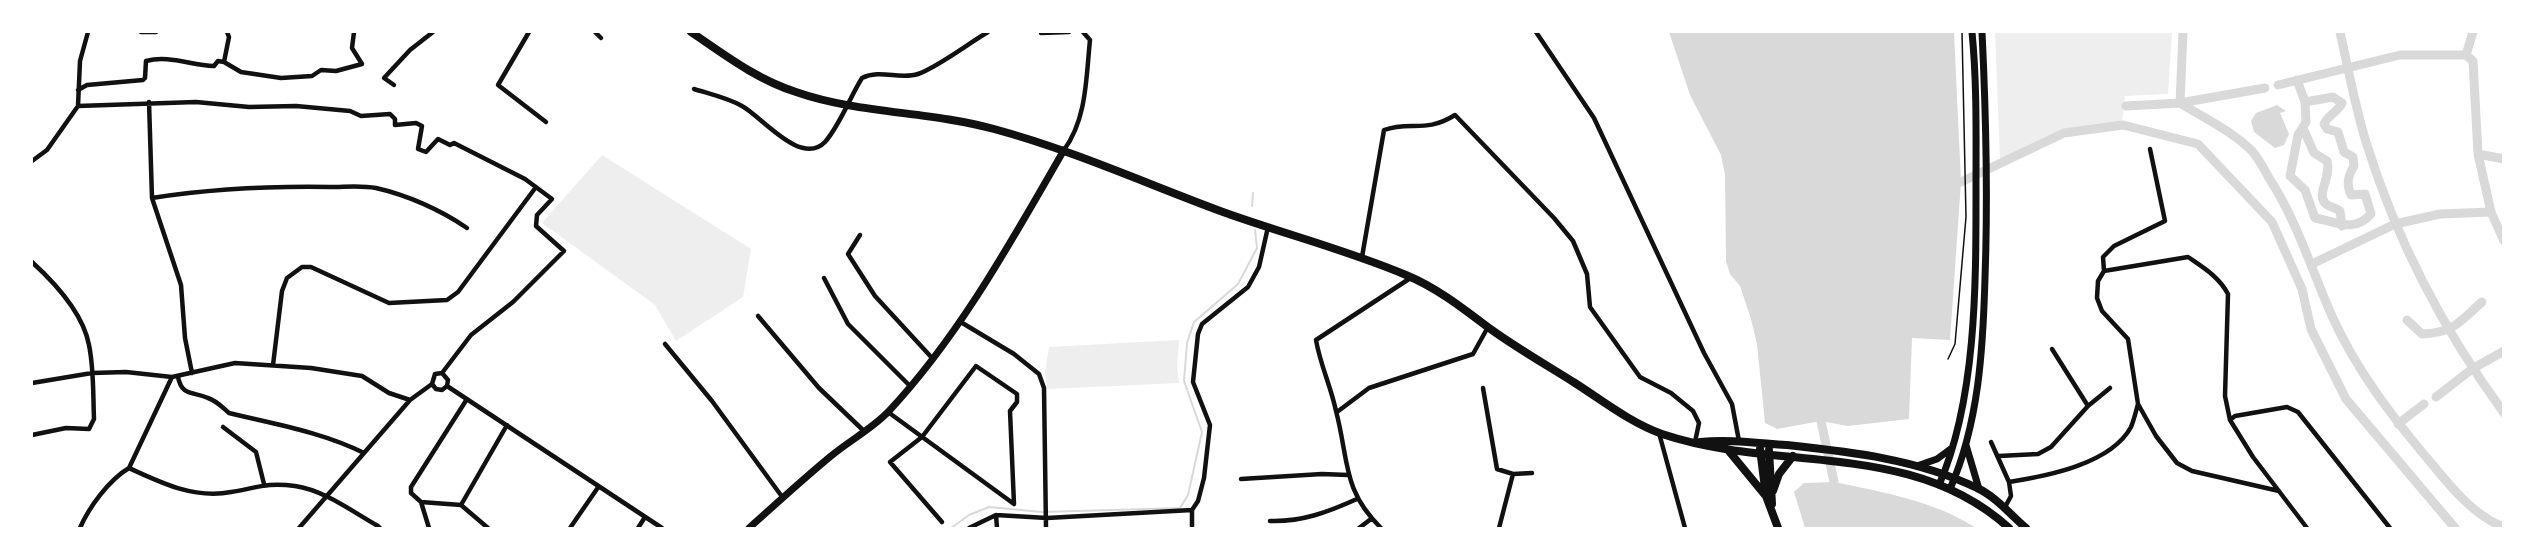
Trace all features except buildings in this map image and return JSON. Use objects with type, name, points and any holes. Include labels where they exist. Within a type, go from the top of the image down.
[{"type":"main road","points":[[691,32],[750,72],[813,97],[966,122],[1064,150],[1268,228],[1362,257],[1412,277],[1457,303],[1488,327],[1627,417],[1659,433],[1728,450],[1860,464],[1939,484],[1971,499],[2009,528]]},
{"type":"main road","points":[[1939,484],[1953,448],[1971,342],[1976,184],[1972,32]]},
{"type":"main road","points":[[1950,489],[1966,445],[1982,348],[1987,155],[1982,32]]},
{"type":"main road","points":[[749,528],[832,454],[865,432],[888,412],[933,359],[1014,237],[1064,150]]},
{"type":"main road","points":[[1695,442],[1739,441],[1816,448],[1861,453],[1917,466],[1979,489],[2026,528]]},
{"type":"main road","points":[[1760,443],[1759,453],[1778,528]]},
{"type":"main road","points":[[1769,444],[1769,496]]},
{"type":"main road","points":[[1966,445],[1979,489]]},
{"type":"main road","points":[[1917,466],[1937,459],[1953,448]]},
{"type":"main road","points":[[1728,450],[1769,496]]},
{"type":"main road","points":[[1769,496],[1779,474],[1793,456]]},
{"type":"street","points":[[32,161],[47,150],[78,106],[80,61],[88,32]]},
{"type":"street","points":[[141,32],[156,32]]},
{"type":"street","points":[[224,62],[229,37],[227,32]]},
{"type":"street","points":[[78,90],[87,85],[142,80],[145,78],[146,61],[156,58],[173,58],[214,66],[218,61],[242,72],[281,78],[312,76],[321,70],[336,71],[362,64],[352,48],[354,32]]},
{"type":"street","points":[[394,85],[384,78],[433,32]]},
{"type":"street","points":[[529,32],[498,85],[546,122]]},
{"type":"street","points":[[595,32],[601,38]]},
{"type":"street","points":[[694,89],[741,105],[758,115],[776,134],[791,143],[811,149],[824,143],[862,78],[871,74],[907,76],[921,73],[986,32]]},
{"type":"street","points":[[1041,33],[1069,32]]},
{"type":"street","points":[[1064,150],[1074,137],[1083,110],[1090,40],[1083,32]]},
{"type":"street","points":[[1536,32],[1594,118],[1704,353],[1732,404],[1739,441]]},
{"type":"street","points":[[149,102],[152,198],[181,285],[185,338],[192,374]]},
{"type":"street","points":[[78,106],[196,102],[249,107],[296,106],[350,111],[361,116],[390,114],[395,119],[395,125],[416,123],[422,126],[417,141],[421,152],[426,152],[438,139],[450,145],[454,144],[525,179],[552,199],[537,215],[536,226],[564,251],[513,302],[471,335],[442,373],[433,377],[432,384],[410,400],[299,528]]},
{"type":"street","points":[[1362,257],[1384,130],[1393,127],[1422,128],[1442,123],[1455,115],[1554,218],[1572,241],[1587,274],[1590,307],[1640,377],[1671,393],[1693,411],[1699,423],[1695,442]]},
{"type":"street","points":[[2150,149],[2165,221],[2114,246],[2103,257],[2104,271],[2098,281],[2097,298],[2102,311],[2128,339],[2138,404],[2156,436],[2177,463],[2192,471],[2279,491]]},
{"type":"street","points":[[152,198],[199,192],[311,187],[372,188],[398,194],[468,228]]},
{"type":"street","points":[[273,365],[282,291],[287,278],[302,267],[311,267],[389,303],[447,300],[458,292],[536,187]]},
{"type":"street","points":[[1191,528],[1192,510],[1198,501],[1204,478],[1210,425],[1193,382],[1198,334],[1202,324],[1248,287],[1259,267],[1268,228]]},
{"type":"street","points":[[860,235],[848,254],[875,296],[933,359]]},
{"type":"street","points":[[2104,271],[2188,257],[2211,272],[2223,285],[2228,294],[2225,396],[2230,420],[2253,457],[2307,528]]},
{"type":"street","points":[[32,262],[46,275],[75,311],[89,343],[94,420],[89,429],[66,429],[32,435]]},
{"type":"street","points":[[1381,528],[1357,500],[1348,475],[1337,412],[1316,340],[1412,277]]},
{"type":"street","points":[[824,278],[848,324],[910,386]]},
{"type":"street","points":[[758,316],[819,388],[865,432]]},
{"type":"street","points":[[959,321],[1014,354],[1039,374],[1044,388],[1047,528]]},
{"type":"street","points":[[1337,412],[1370,388],[1473,354],[1488,327]]},
{"type":"street","points":[[665,344],[712,401],[783,498]]},
{"type":"street","points":[[2052,349],[2088,406]]},
{"type":"street","points":[[32,384],[92,373],[126,372],[175,377],[235,363],[311,368],[362,376],[389,393],[410,400]]},
{"type":"street","points":[[888,412],[922,437],[950,457],[1014,504],[1010,411],[1017,402],[1017,394],[976,366],[922,437],[890,462],[942,522]]},
{"type":"street","points":[[442,373],[447,377],[447,386]]},
{"type":"street","points":[[175,377],[186,392],[207,397],[219,403],[229,413],[311,434],[364,453]]},
{"type":"street","points":[[80,528],[86,514],[120,473],[129,468],[175,377]]},
{"type":"street","points":[[432,384],[439,390],[447,386]]},
{"type":"street","points":[[447,386],[662,528]]},
{"type":"street","points":[[1483,388],[1497,469],[1513,474],[1532,473]]},
{"type":"street","points":[[1999,456],[2038,454],[2051,447],[2088,406],[2110,388]]},
{"type":"street","points":[[429,528],[421,502],[411,493],[411,487],[467,399]]},
{"type":"street","points":[[2009,482],[2071,469],[2115,447],[2130,427],[2138,404]]},
{"type":"street","points":[[2230,420],[2235,416],[2287,407],[2298,412],[2391,528]]},
{"type":"street","points":[[461,505],[507,425]]},
{"type":"street","points":[[223,427],[256,452],[264,484]]},
{"type":"street","points":[[1659,433],[1685,528]]},
{"type":"street","points":[[1991,442],[2009,482],[2011,496],[2004,509]]},
{"type":"street","points":[[129,468],[165,484],[194,492],[229,493],[264,484],[297,486],[326,497],[380,528]]},
{"type":"street","points":[[1241,479],[1322,474],[1348,475]]},
{"type":"street","points":[[1499,528],[1513,474]]},
{"type":"street","points":[[570,528],[599,486]]},
{"type":"street","points":[[1270,521],[1293,521],[1329,512],[1357,500]]},
{"type":"street","points":[[421,502],[461,505],[488,528]]},
{"type":"street","points":[[969,528],[996,515],[1047,516],[1192,510]]},
{"type":"street","points":[[996,515],[997,528]]},
{"type":"street","points":[[638,528],[645,518]]},
{"type":"street","points":[[1359,528],[1371,519]]},
{"type":"path","points":[[1948,359],[1955,344],[1966,217],[1962,32]]},
{"type":"shaded area","points":[[1669,32],[1954,32],[1961,182],[1950,340],[1912,338],[1909,419],[1848,426],[1821,421],[1777,429],[1765,423],[1757,344],[1751,319],[1740,286],[1730,274],[1726,261],[1725,175],[1721,155],[1690,95]]},
{"type":"shaded area","points":[[1995,32],[2172,32],[2168,94],[2125,96],[2122,122],[2063,129],[2000,160]]},
{"type":"shaded area","points":[[2277,105],[2286,111],[2280,113],[2289,134],[2284,145],[2275,148],[2254,132],[2251,121],[2256,113]]},
{"type":"shaded area","points":[[602,155],[751,249],[743,297],[676,341],[655,305],[542,223]]},
{"type":"shaded area","points":[[1179,340],[1177,366],[1179,383],[1047,389],[1045,372],[1049,347]]},
{"type":"shaded area","points":[[1834,482],[1926,504],[1976,528],[1805,528],[1794,492],[1804,483]]},
{"type":"waterway","points":[[2183,32],[2180,103],[2227,131],[2255,154],[2288,211],[2341,335],[2376,393],[2462,499],[2500,528]]},
{"type":"waterway","points":[[2340,32],[2362,128],[2378,178],[2407,249],[2461,350],[2504,413]]},
{"type":"waterway","points":[[2466,55],[2473,32]]},
{"type":"waterway","points":[[2278,85],[2400,55],[2466,55],[2473,61],[2478,154],[2491,212],[2504,241]]},
{"type":"waterway","points":[[2297,80],[2305,102],[2306,122],[2298,135],[2290,176],[2305,190],[2315,218],[2345,225],[2365,220],[2371,214],[2365,194],[2351,195],[2349,191],[2348,180],[2354,166],[2353,157],[2344,152],[2338,132],[2327,129],[2324,124],[2342,103],[2333,97],[2305,102]]},
{"type":"waterway","points":[[2126,106],[2180,103],[2265,88]]},
{"type":"waterway","points":[[1961,182],[2064,133],[2123,125],[2198,144],[2272,222],[2302,289],[2311,329],[2346,399],[2455,528]]},
{"type":"waterway","points":[[2303,128],[2314,153],[2327,161],[2328,167],[2322,196],[2328,205],[2340,211],[2342,226]]},
{"type":"waterway","points":[[2478,154],[2504,159]]},
{"type":"waterway","points":[[1252,206],[1253,193]]},
{"type":"waterway","points":[[2312,264],[2395,224],[2440,214],[2491,212]]},
{"type":"waterway","points":[[951,528],[969,515],[989,507],[1042,512],[1180,508],[1188,495],[1202,432],[1184,381],[1187,343],[1194,322],[1238,284],[1257,248],[1255,230]]},
{"type":"waterway","points":[[2407,320],[2422,334],[2442,331],[2461,321],[2482,302]]},
{"type":"waterway","points":[[2436,397],[2472,369],[2504,351]]},
{"type":"waterway","points":[[2398,424],[2424,404]]},
{"type":"waterway","points":[[1821,421],[1834,482]]}]
